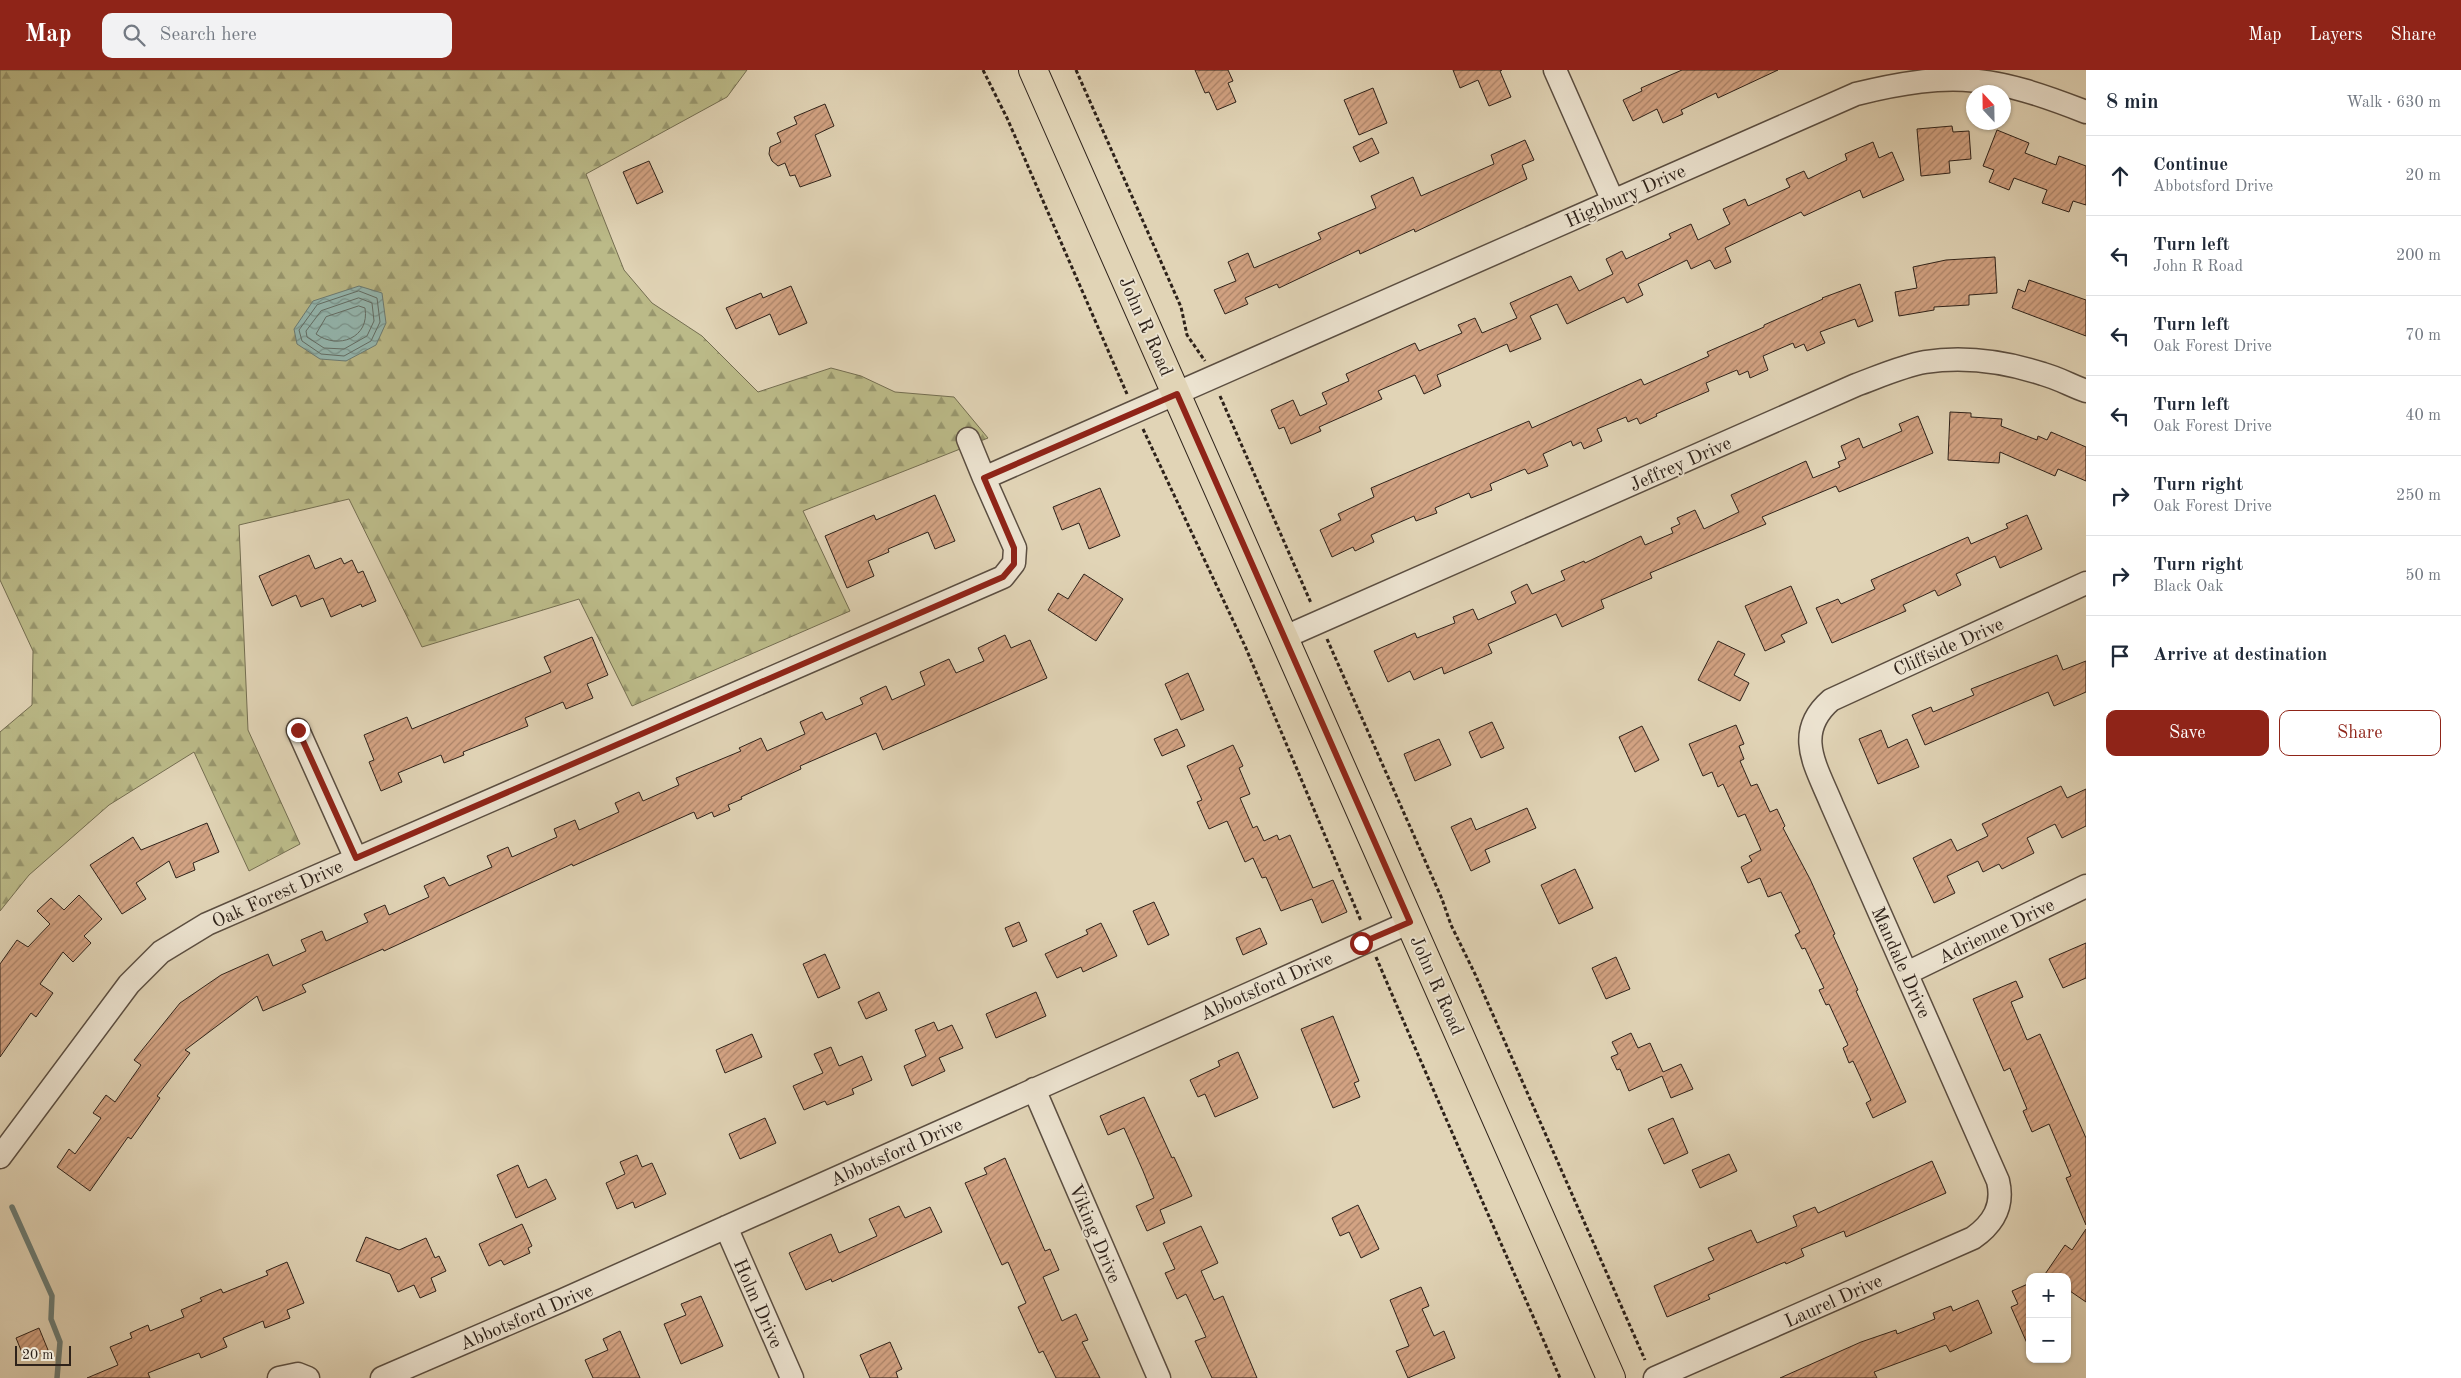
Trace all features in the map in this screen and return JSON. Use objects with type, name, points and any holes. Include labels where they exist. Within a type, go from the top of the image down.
[{"type":"main road","name":"John R Road","points":[[1033,70],[1611,1378]]},
{"type":"street","points":[[1555,70],[1613,201]]},
{"type":"street","name":"Highbury Drive","points":[[1177,394],[1856,94],[1908,79],[1946,76],[1982,78],[2025,88],[2086,112]]},
{"type":"street","name":"Jeffrey Drive","points":[[1285,637],[1856,385],[1901,369],[1924,362],[1954,359],[2000,363],[2044,374],[2086,391]]},
{"type":"street","points":[[984,478],[1177,394]]},
{"type":"street","name":"Oak Forest Drive","points":[[0,1157],[129,984],[161,952],[207,924],[1003,577],[1014,564],[1014,548],[968,439]]},
{"type":"street","name":"Cliffside Drive","points":[[1816,716],[1831,700],[1847,691],[2086,583]]},
{"type":"street","name":"Mandale Drive","points":[[1816,716],[1810,733],[1810,747],[1814,762],[1990,1162],[2000,1191],[1998,1207]]},
{"type":"street","points":[[298,730],[356,858]]},
{"type":"street","name":"Adrienne Drive","points":[[1906,973],[2086,886]]},
{"type":"street","name":"Abbotsford Drive","points":[[382,1378],[563,1300],[1410,922]]},
{"type":"street","name":"Viking Drive","points":[[1034,1089],[1158,1378]]},
{"type":"street","name":"Laurel Drive","points":[[1651,1370],[1973,1238],[1991,1222],[1998,1207]]},
{"type":"street","name":"Holm Drive","points":[[726,1227],[792,1378]]},
{"type":"street","points":[[279,1378],[298,1374],[308,1378]]},
{"type":"path","points":[[983,70],[1007,118],[1046,212],[1129,399]]},
{"type":"path","points":[[1076,70],[1182,307],[1187,335],[1205,361]]},
{"type":"path","points":[[1219,393],[1311,603]]},
{"type":"path","points":[[1141,425],[1245,646],[1359,915]]},
{"type":"path","points":[[1326,638],[1442,899],[1451,925],[1475,974],[1651,1370]]},
{"type":"path","points":[[1380,966],[1434,1094],[1458,1142],[1560,1378]]},
{"type":"green space","points":[[0,70],[747,70],[727,97],[586,174],[624,270],[652,303],[702,336],[758,392],[831,368],[861,376],[895,392],[954,397],[988,438],[803,511],[850,611],[632,706],[579,599],[422,647],[349,499],[239,525],[248,730],[300,844],[249,871],[194,752],[109,805],[29,875],[0,911],[0,732],[32,705],[33,651],[0,580]]},
{"type":"water","points":[[359,286],[382,293],[386,323],[376,345],[346,361],[320,359],[297,344],[294,329],[313,301]]},
{"type":"building","points":[[1195,70],[1228,70],[1233,81],[1228,83],[1236,102],[1217,110],[1209,92],[1205,93]]},
{"type":"building","points":[[1453,70],[1502,70],[1500,71],[1511,97],[1489,106],[1478,80],[1460,88]]},
{"type":"building","points":[[1682,70],[1778,70],[1718,98],[1716,93],[1681,110],[1683,114],[1663,123],[1657,109],[1633,121],[1623,100],[1642,91],[1641,88]]},
{"type":"building","points":[[1373,88],[1387,123],[1359,135],[1344,100]]},
{"type":"building","points":[[825,104],[834,126],[815,135],[831,176],[800,187],[795,175],[790,176],[785,163],[778,166],[772,161],[769,154],[770,147],[781,142],[777,133],[797,124],[794,117]]},
{"type":"building","points":[[1952,126],[1953,132],[1969,131],[1971,159],[1949,161],[1950,173],[1921,176],[1917,129]]},
{"type":"building","points":[[1997,130],[2029,143],[2025,153],[2056,165],[2059,156],[2086,166],[2086,205],[2073,201],[2069,212],[2042,203],[2047,190],[2014,178],[2009,190],[1989,182],[1994,170],[1983,166]]},
{"type":"building","points":[[1372,138],[1379,153],[1360,162],[1353,147]]},
{"type":"building","points":[[1525,140],[1534,160],[1522,165],[1527,179],[1415,232],[1414,229],[1360,254],[1359,250],[1279,288],[1277,284],[1245,298],[1248,304],[1225,314],[1214,290],[1236,281],[1228,262],[1248,253],[1254,268],[1321,239],[1318,233],[1376,208],[1371,196],[1413,177],[1421,196],[1494,164],[1491,155]]},
{"type":"building","points":[[1873,142],[1879,158],[1892,152],[1904,180],[1863,198],[1860,190],[1804,216],[1801,212],[1725,248],[1731,262],[1715,269],[1710,260],[1691,269],[1687,260],[1638,284],[1643,295],[1627,303],[1624,297],[1567,324],[1557,304],[1530,316],[1541,339],[1510,352],[1507,344],[1437,375],[1441,386],[1424,394],[1415,375],[1378,391],[1382,399],[1319,427],[1321,431],[1291,444],[1284,427],[1279,429],[1271,410],[1293,400],[1300,416],[1327,404],[1322,393],[1349,381],[1346,374],[1415,343],[1419,351],[1462,333],[1458,325],[1475,318],[1482,333],[1517,318],[1510,303],[1571,276],[1579,291],[1613,274],[1606,259],[1622,251],[1626,259],[1671,238],[1669,234],[1691,224],[1698,240],[1730,224],[1723,209],[1745,199],[1748,206],[1790,187],[1786,179],[1804,171],[1808,179],[1847,160],[1845,154]]},
{"type":"building","points":[[649,161],[663,192],[637,204],[623,172]]},
{"type":"building","points":[[1995,257],[1997,293],[1969,295],[1969,305],[1934,307],[1934,310],[1899,316],[1895,292],[1917,288],[1913,267],[1946,260]]},
{"type":"building","points":[[2029,280],[2086,300],[2086,336],[2012,308],[2018,289],[2025,292]]},
{"type":"building","points":[[1860,284],[1873,321],[1858,327],[1855,319],[1820,332],[1825,343],[1807,351],[1804,344],[1795,348],[1793,343],[1763,356],[1768,370],[1750,378],[1748,371],[1739,375],[1737,370],[1706,383],[1709,391],[1656,414],[1657,416],[1640,424],[1637,418],[1628,422],[1626,417],[1597,429],[1602,441],[1584,449],[1581,442],[1573,446],[1571,441],[1543,454],[1548,466],[1528,474],[1525,469],[1490,484],[1492,490],[1471,498],[1469,493],[1435,508],[1437,513],[1416,521],[1414,516],[1371,535],[1374,542],[1355,551],[1353,547],[1332,557],[1320,530],[1341,520],[1338,514],[1374,497],[1371,488],[1529,421],[1532,428],[1641,379],[1644,385],[1709,356],[1707,352],[1764,327],[1764,325],[1822,298]]},
{"type":"building","points":[[791,286],[807,323],[779,335],[770,314],[736,329],[726,308],[761,293],[763,298]]},
{"type":"building","points":[[1950,412],[1971,413],[1971,417],[2002,419],[2001,426],[2037,440],[2038,436],[2047,440],[2051,432],[2086,447],[2086,481],[2058,469],[2055,476],[2000,452],[1999,463],[1948,460]]},
{"type":"building","points":[[1918,416],[1933,453],[1839,492],[1836,486],[1762,517],[1766,524],[1650,573],[1652,578],[1601,600],[1604,608],[1562,627],[1556,614],[1488,644],[1492,653],[1444,674],[1442,667],[1414,680],[1410,671],[1388,682],[1374,651],[1415,633],[1417,638],[1455,623],[1453,617],[1473,609],[1478,620],[1516,603],[1511,592],[1527,584],[1532,594],[1565,580],[1561,571],[1584,561],[1585,563],[1641,536],[1645,545],[1673,533],[1671,528],[1680,524],[1677,518],[1695,510],[1704,529],[1739,512],[1731,495],[1806,461],[1813,478],[1840,467],[1838,462],[1846,459],[1841,446],[1859,438],[1863,448],[1902,431],[1899,424]]},
{"type":"building","points":[[1100,488],[1120,536],[1089,549],[1079,523],[1062,530],[1053,507]]},
{"type":"building","points":[[935,495],[955,541],[935,549],[928,532],[888,549],[889,552],[868,561],[874,576],[847,588],[825,536],[874,515],[876,520]]},
{"type":"building","points":[[2027,515],[2042,549],[2000,568],[1995,556],[1956,574],[1961,585],[1938,596],[1935,590],[1903,605],[1906,611],[1832,643],[1816,608],[1838,599],[1841,604],[1875,589],[1871,580],[1968,537],[1971,544],[2008,528],[2006,524]]},
{"type":"building","points":[[309,555],[315,569],[341,558],[344,564],[352,560],[358,573],[363,571],[376,601],[362,607],[361,604],[331,617],[323,598],[301,607],[296,595],[272,606],[259,576]]},
{"type":"building","points":[[1084,574],[1123,599],[1096,641],[1048,610],[1058,593],[1068,599]]},
{"type":"building","points":[[1791,586],[1807,623],[1781,635],[1785,642],[1765,651],[1745,606]]},
{"type":"building","points":[[1005,635],[1011,648],[1030,640],[1047,678],[883,750],[876,733],[800,766],[801,769],[741,797],[742,799],[728,805],[730,810],[714,817],[712,812],[697,819],[694,812],[573,866],[572,864],[384,951],[383,949],[302,985],[306,992],[263,1011],[257,996],[185,1050],[190,1053],[157,1096],[160,1098],[131,1139],[128,1137],[90,1191],[57,1167],[69,1149],[75,1154],[101,1118],[93,1113],[106,1095],[115,1102],[141,1065],[134,1060],[180,1003],[221,975],[268,954],[273,966],[306,951],[301,940],[322,931],[326,941],[368,922],[364,914],[385,905],[389,915],[429,897],[424,886],[444,877],[449,886],[492,867],[487,856],[508,847],[512,857],[557,837],[554,829],[575,820],[579,830],[619,812],[615,803],[639,792],[643,801],[679,785],[676,778],[741,751],[739,748],[761,738],[767,751],[805,734],[800,722],[822,712],[826,720],[863,704],[860,698],[886,686],[892,700],[925,685],[920,672],[949,659],[956,673],[984,661],[978,648]]},
{"type":"building","points":[[592,637],[608,675],[587,684],[593,698],[566,709],[563,702],[525,718],[528,726],[463,752],[464,755],[444,763],[441,755],[398,773],[402,782],[381,791],[369,762],[374,760],[364,735],[407,717],[412,729],[551,672],[544,657]]},
{"type":"building","points":[[1718,641],[1745,654],[1734,675],[1749,683],[1740,701],[1698,680]]},
{"type":"building","points":[[2057,655],[2063,670],[2086,661],[2086,692],[2054,706],[2048,692],[1925,745],[1912,715],[1931,707],[1933,712],[1974,695],[1971,689]]},
{"type":"building","points":[[1188,673],[1204,710],[1181,720],[1165,684]]},
{"type":"building","points":[[1492,722],[1504,748],[1481,758],[1469,732]]},
{"type":"building","points":[[1736,725],[1744,744],[1739,746],[1744,759],[1740,761],[1751,786],[1757,784],[1770,812],[1777,809],[1785,826],[1783,828],[1810,879],[1835,934],[1833,935],[1858,990],[1856,991],[1906,1102],[1873,1118],[1866,1103],[1871,1100],[1853,1061],[1849,1063],[1843,1048],[1848,1045],[1829,1004],[1826,1005],[1819,990],[1824,988],[1805,948],[1802,949],[1795,935],[1800,932],[1781,892],[1768,897],[1760,878],[1748,883],[1741,867],[1752,861],[1749,856],[1761,850],[1745,814],[1738,817],[1723,784],[1718,787],[1712,772],[1703,776],[1689,744]]},
{"type":"building","points":[[1642,726],[1659,760],[1635,772],[1619,737]]},
{"type":"building","points":[[1177,729],[1185,746],[1162,756],[1154,739]]},
{"type":"building","points":[[1881,730],[1888,748],[1907,739],[1919,767],[1878,784],[1859,739]]},
{"type":"building","points":[[1439,739],[1451,765],[1415,781],[1404,754]]},
{"type":"building","points":[[1233,745],[1243,766],[1239,768],[1250,794],[1240,798],[1253,828],[1257,826],[1264,841],[1277,835],[1279,840],[1290,835],[1313,888],[1333,880],[1347,912],[1322,923],[1312,899],[1281,911],[1266,877],[1262,878],[1253,858],[1245,862],[1227,821],[1209,829],[1197,802],[1202,800],[1187,766]]},
{"type":"building","points":[[2061,786],[2067,798],[2086,789],[2086,826],[2062,838],[2055,824],[2027,838],[2034,853],[2002,869],[1999,864],[1983,872],[1978,861],[1947,876],[1955,893],[1934,903],[1913,858],[1951,839],[1957,851],[1988,836],[1982,824]]},
{"type":"building","points":[[1527,808],[1536,828],[1485,850],[1490,862],[1471,871],[1451,827],[1471,818],[1476,830]]},
{"type":"building","points":[[207,823],[219,852],[193,863],[195,870],[176,878],[169,861],[136,883],[146,899],[122,914],[90,865],[133,837],[141,850]]},
{"type":"building","points":[[1575,869],[1593,908],[1559,924],[1541,885]]},
{"type":"building","points":[[79,895],[102,919],[84,936],[91,943],[73,962],[63,952],[40,984],[53,993],[36,1017],[31,1013],[0,1057],[0,964],[17,940],[28,947],[50,924],[37,911],[51,898],[64,910]]},
{"type":"building","points":[[1154,902],[1169,935],[1148,945],[1133,911]]},
{"type":"building","points":[[1019,922],[1027,941],[1013,947],[1005,928]]},
{"type":"building","points":[[1101,923],[1117,956],[1083,972],[1081,967],[1057,978],[1045,954],[1088,934],[1086,930]]},
{"type":"building","points":[[1260,928],[1267,944],[1243,955],[1236,938]]},
{"type":"building","points":[[2086,943],[2086,978],[2063,988],[2049,959]]},
{"type":"building","points":[[825,954],[840,988],[818,998],[803,964]]},
{"type":"building","points":[[1616,957],[1630,989],[1606,999],[1592,968]]},
{"type":"building","points":[[2016,981],[2023,997],[2011,1002],[2027,1040],[2040,1034],[2086,1138],[2086,1225],[2066,1178],[2071,1176],[2049,1124],[2032,1132],[2023,1111],[2027,1109],[2010,1068],[2004,1071],[1973,999]]},
{"type":"building","points":[[879,992],[887,1010],[866,1019],[858,1002]]},
{"type":"building","points":[[1036,992],[1046,1016],[996,1038],[986,1014]]},
{"type":"building","points":[[1333,1016],[1359,1081],[1354,1083],[1360,1097],[1333,1108],[1301,1029]]},
{"type":"building","points":[[934,1022],[938,1031],[952,1025],[963,1048],[939,1058],[945,1071],[912,1086],[904,1066],[926,1056],[915,1030]]},
{"type":"building","points":[[1631,1033],[1638,1048],[1650,1043],[1663,1072],[1681,1064],[1693,1089],[1671,1098],[1662,1076],[1629,1091],[1620,1069],[1617,1070],[1611,1057],[1618,1054],[1612,1042]]},
{"type":"building","points":[[752,1034],[762,1057],[725,1073],[716,1050]]},
{"type":"building","points":[[831,1047],[839,1066],[862,1056],[872,1080],[852,1089],[854,1094],[827,1105],[825,1101],[804,1110],[793,1086],[823,1073],[814,1054]]},
{"type":"building","points":[[1238,1052],[1258,1098],[1215,1117],[1205,1094],[1198,1097],[1190,1080],[1220,1066],[1218,1061]]},
{"type":"building","points":[[1144,1097],[1192,1196],[1160,1210],[1165,1223],[1147,1231],[1136,1206],[1154,1198],[1143,1171],[1124,1128],[1108,1135],[1100,1116]]},
{"type":"building","points":[[765,1118],[776,1143],[740,1159],[729,1134]]},
{"type":"building","points":[[1673,1118],[1688,1153],[1664,1164],[1648,1129]]},
{"type":"building","points":[[1729,1154],[1737,1171],[1700,1188],[1692,1170]]},
{"type":"building","points":[[637,1155],[642,1167],[652,1163],[666,1194],[635,1208],[633,1202],[617,1209],[606,1183],[625,1174],[620,1162]]},
{"type":"building","points":[[1005,1158],[1045,1251],[1050,1249],[1059,1270],[1043,1277],[1062,1321],[1076,1314],[1088,1340],[1082,1342],[1100,1378],[1056,1378],[1043,1351],[1039,1353],[1018,1307],[1026,1303],[1008,1262],[1002,1265],[965,1183],[987,1174],[984,1168]]},
{"type":"building","points":[[1932,1161],[1946,1193],[1846,1237],[1844,1231],[1801,1249],[1804,1256],[1786,1264],[1785,1262],[1708,1295],[1710,1299],[1667,1317],[1654,1286],[1714,1260],[1708,1248],[1751,1230],[1757,1243],[1797,1226],[1793,1216],[1815,1207],[1818,1213]]},
{"type":"building","points":[[518,1165],[528,1188],[546,1179],[556,1199],[516,1218],[497,1175]]},
{"type":"building","points":[[1358,1205],[1379,1249],[1361,1258],[1349,1232],[1340,1236],[1332,1218]]},
{"type":"building","points":[[899,1206],[905,1218],[930,1207],[942,1232],[832,1282],[831,1279],[806,1290],[789,1253],[831,1234],[839,1253],[877,1236],[869,1219]]},
{"type":"building","points":[[522,1224],[532,1246],[528,1248],[530,1253],[504,1265],[501,1260],[489,1266],[479,1244]]},
{"type":"building","points":[[1201,1226],[1218,1263],[1201,1271],[1214,1300],[1223,1296],[1257,1378],[1212,1378],[1195,1341],[1206,1337],[1186,1294],[1177,1299],[1165,1273],[1175,1269],[1163,1243]]},
{"type":"building","points":[[2086,1229],[2086,1302],[2071,1292],[2071,1273],[2046,1273],[2065,1245],[2072,1250]]},
{"type":"building","points":[[366,1237],[399,1250],[426,1238],[435,1258],[439,1256],[446,1271],[431,1278],[436,1291],[420,1298],[414,1285],[398,1292],[390,1274],[356,1261]]},
{"type":"building","points":[[287,1262],[304,1303],[287,1310],[290,1318],[265,1328],[263,1321],[223,1338],[227,1347],[201,1358],[199,1353],[148,1373],[150,1378],[87,1378],[118,1365],[110,1347],[132,1338],[130,1333],[148,1325],[150,1331],[184,1317],[181,1310],[202,1301],[200,1298],[221,1289],[223,1293],[268,1275],[266,1271]]},
{"type":"building","points":[[2026,1285],[2026,1341],[2011,1307],[2018,1304],[2012,1291]]},
{"type":"building","points":[[1421,1287],[1429,1306],[1422,1309],[1434,1336],[1444,1331],[1455,1358],[1408,1378],[1396,1351],[1409,1346],[1390,1300]]},
{"type":"building","points":[[701,1296],[723,1346],[681,1364],[664,1324],[686,1315],[681,1304]]},
{"type":"building","points":[[1978,1300],[1992,1333],[1950,1352],[1946,1345],[1874,1372],[1877,1378],[1780,1378],[1861,1342],[1896,1330],[1897,1334],[1935,1319],[1933,1313],[1951,1306],[1953,1311]]},
{"type":"building","points":[[39,1328],[48,1350],[25,1360],[16,1338]]},
{"type":"building","points":[[620,1331],[640,1378],[593,1378],[585,1360],[608,1350],[603,1339]]},
{"type":"building","points":[[890,1342],[902,1369],[896,1372],[898,1378],[870,1378],[860,1355]]},
{"type":"waterway","points":[[12,1207],[52,1296],[51,1319],[60,1342],[57,1378]]},
{"type":"route","points":[[298,730],[356,858],[1003,577],[1014,564],[1014,548],[984,478],[1177,394],[1410,922],[1361,943]]}]
